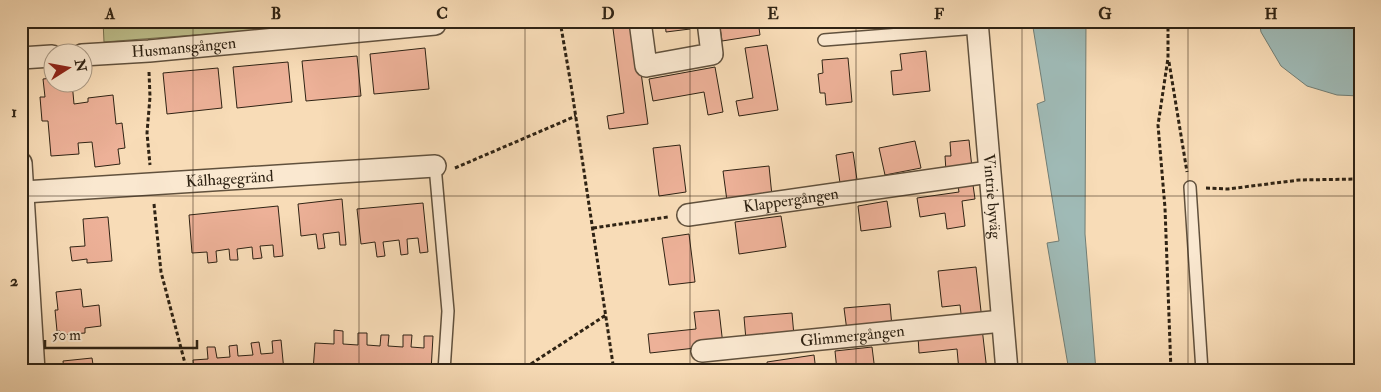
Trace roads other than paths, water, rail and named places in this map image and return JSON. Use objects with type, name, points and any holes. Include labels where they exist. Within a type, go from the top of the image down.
[{"type":"street","points":[[640,21],[646,66],[712,54],[708,21]]},
{"type":"street","name":"Husmansgången","points":[[92,54],[149,51],[435,24]]},
{"type":"street","name":"Vintrie byväg","points":[[977,24],[1007,371]]},
{"type":"street","points":[[21,58],[42,57]]},
{"type":"street","points":[[21,163],[34,371]]},
{"type":"street","name":"Kålhagegränd","points":[[24,192],[435,171]]},
{"type":"street","name":"Klappergången","points":[[688,215],[989,172]]},
{"type":"street","name":"Glimmergången","points":[[702,351],[1002,322]]},
{"type":"lane","points":[[824,40],[977,24]]},
{"type":"lane","points":[[435,171],[448,312],[444,371]]},
{"type":"lane","points":[[1190,186],[1202,371]]},
{"type":"water","points":[[1032,21],[1086,21],[1085,234],[1096,371],[1069,371],[1047,243],[1059,241],[1037,104],[1045,101]]},
{"type":"water","points":[[1259,21],[1360,21],[1360,96],[1337,95],[1307,86],[1281,66],[1261,32]]}]
